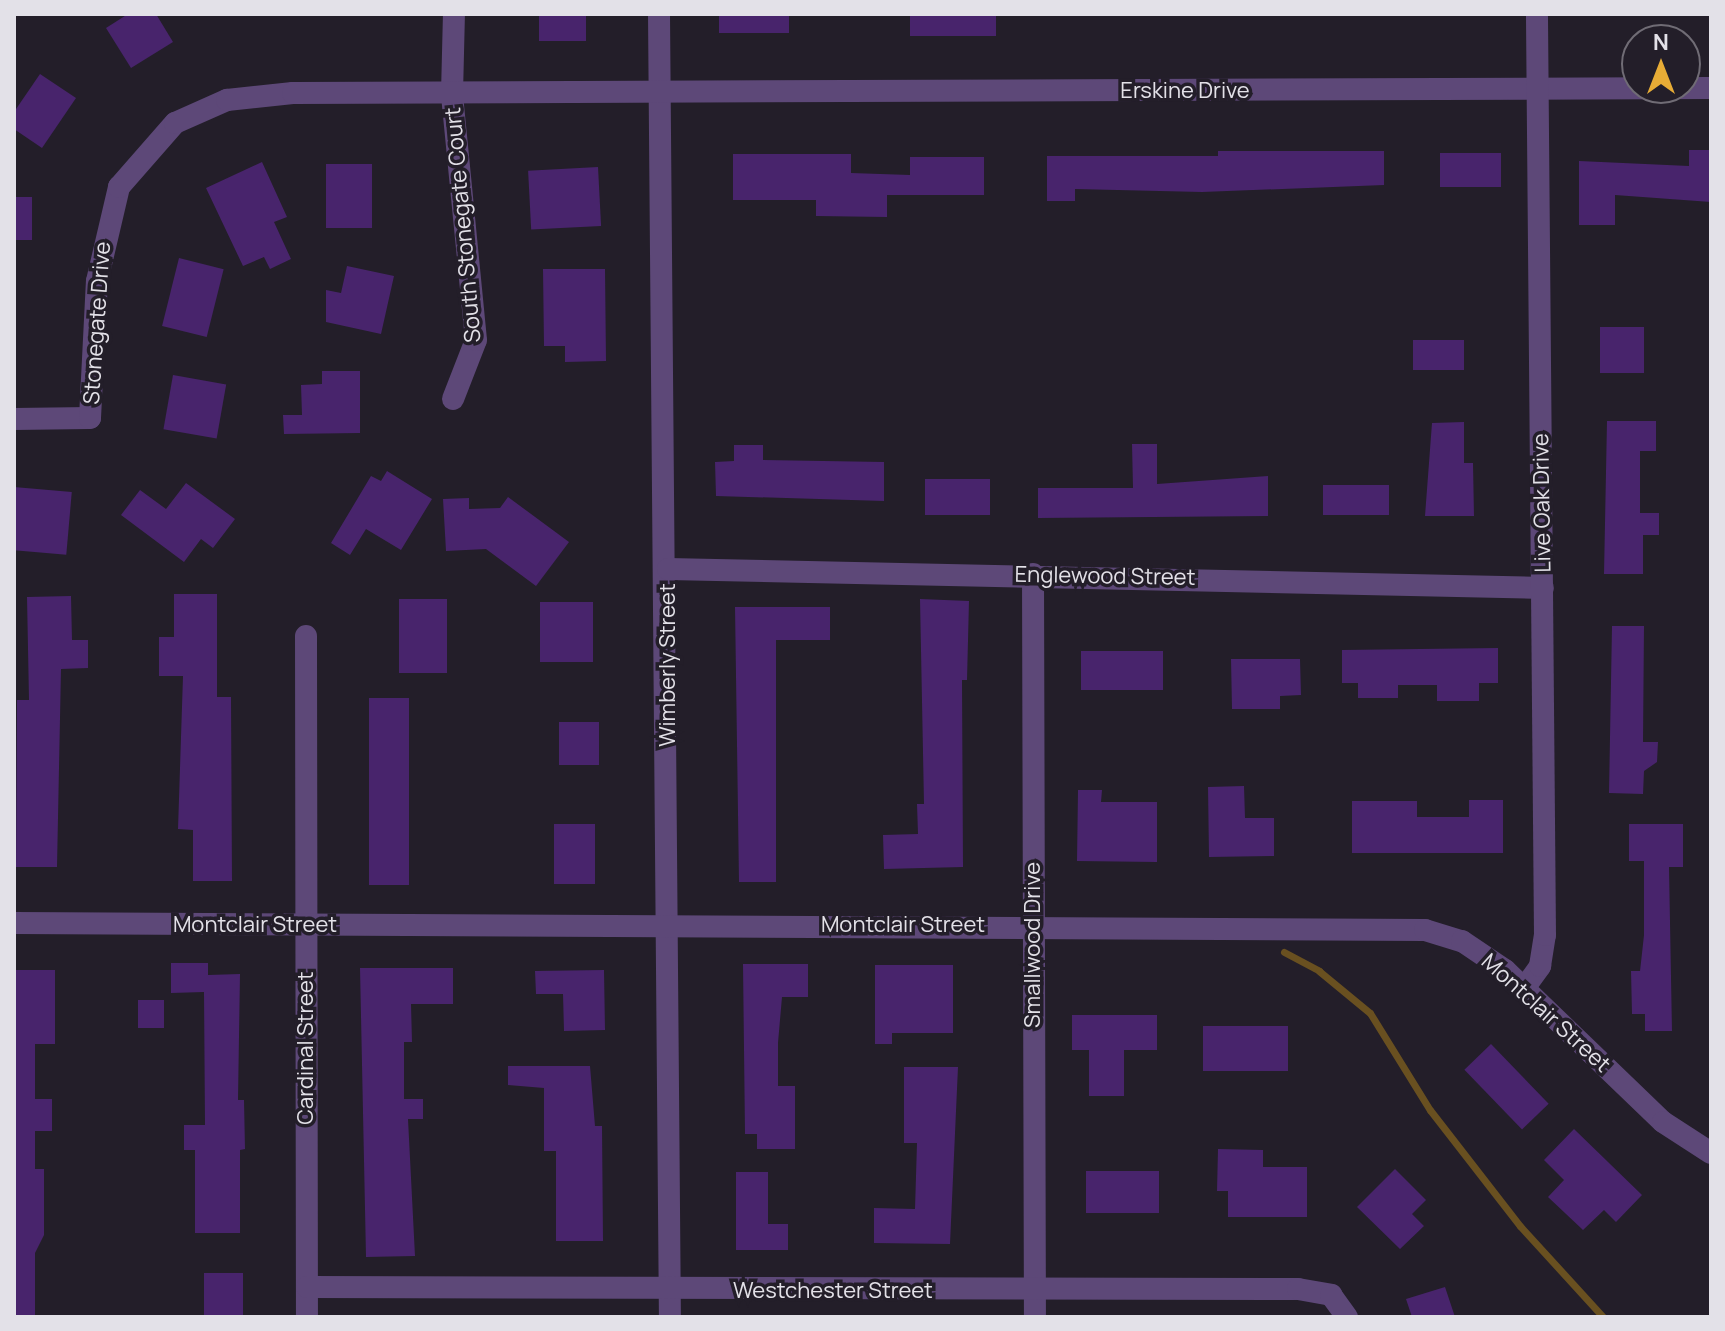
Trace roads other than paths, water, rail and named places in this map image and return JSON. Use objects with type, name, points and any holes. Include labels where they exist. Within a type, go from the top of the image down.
[{"type":"street","points":[[452,94],[454,14]]},
{"type":"street","name":"Wimberly Street","points":[[659,14],[668,569],[670,1317]]},
{"type":"street","name":"Live Oak Drive","points":[[1525,987],[1540,966],[1545,935],[1537,14]]},
{"type":"street","name":"Erskine Drive","points":[[660,94],[1711,88]]},
{"type":"street","name":"South Stonegate Court","points":[[452,94],[476,327],[472,360],[453,399]]},
{"type":"street","name":"Stonegate Drive","points":[[14,419],[90,418],[94,312],[107,219],[126,173],[175,123],[248,96],[660,94]]},
{"type":"street","name":"Englewood Street","points":[[668,569],[1033,574],[1543,588]]},
{"type":"street","name":"Smallwood Drive","points":[[1033,574],[1035,1317]]},
{"type":"street","name":"Cardinal Street","points":[[306,636],[307,1317]]},
{"type":"street","name":"Montclair Street","points":[[14,923],[1032,925],[1425,930],[1473,948],[1525,987],[1663,1122],[1711,1153]]},
{"type":"street","name":"Westchester Street","points":[[307,1287],[670,1291],[1308,1290],[1331,1295],[1347,1317]]},
{"type":"waterway","points":[[1284,952],[1319,971],[1370,1013],[1430,1110],[1520,1226],[1603,1317]]}]
